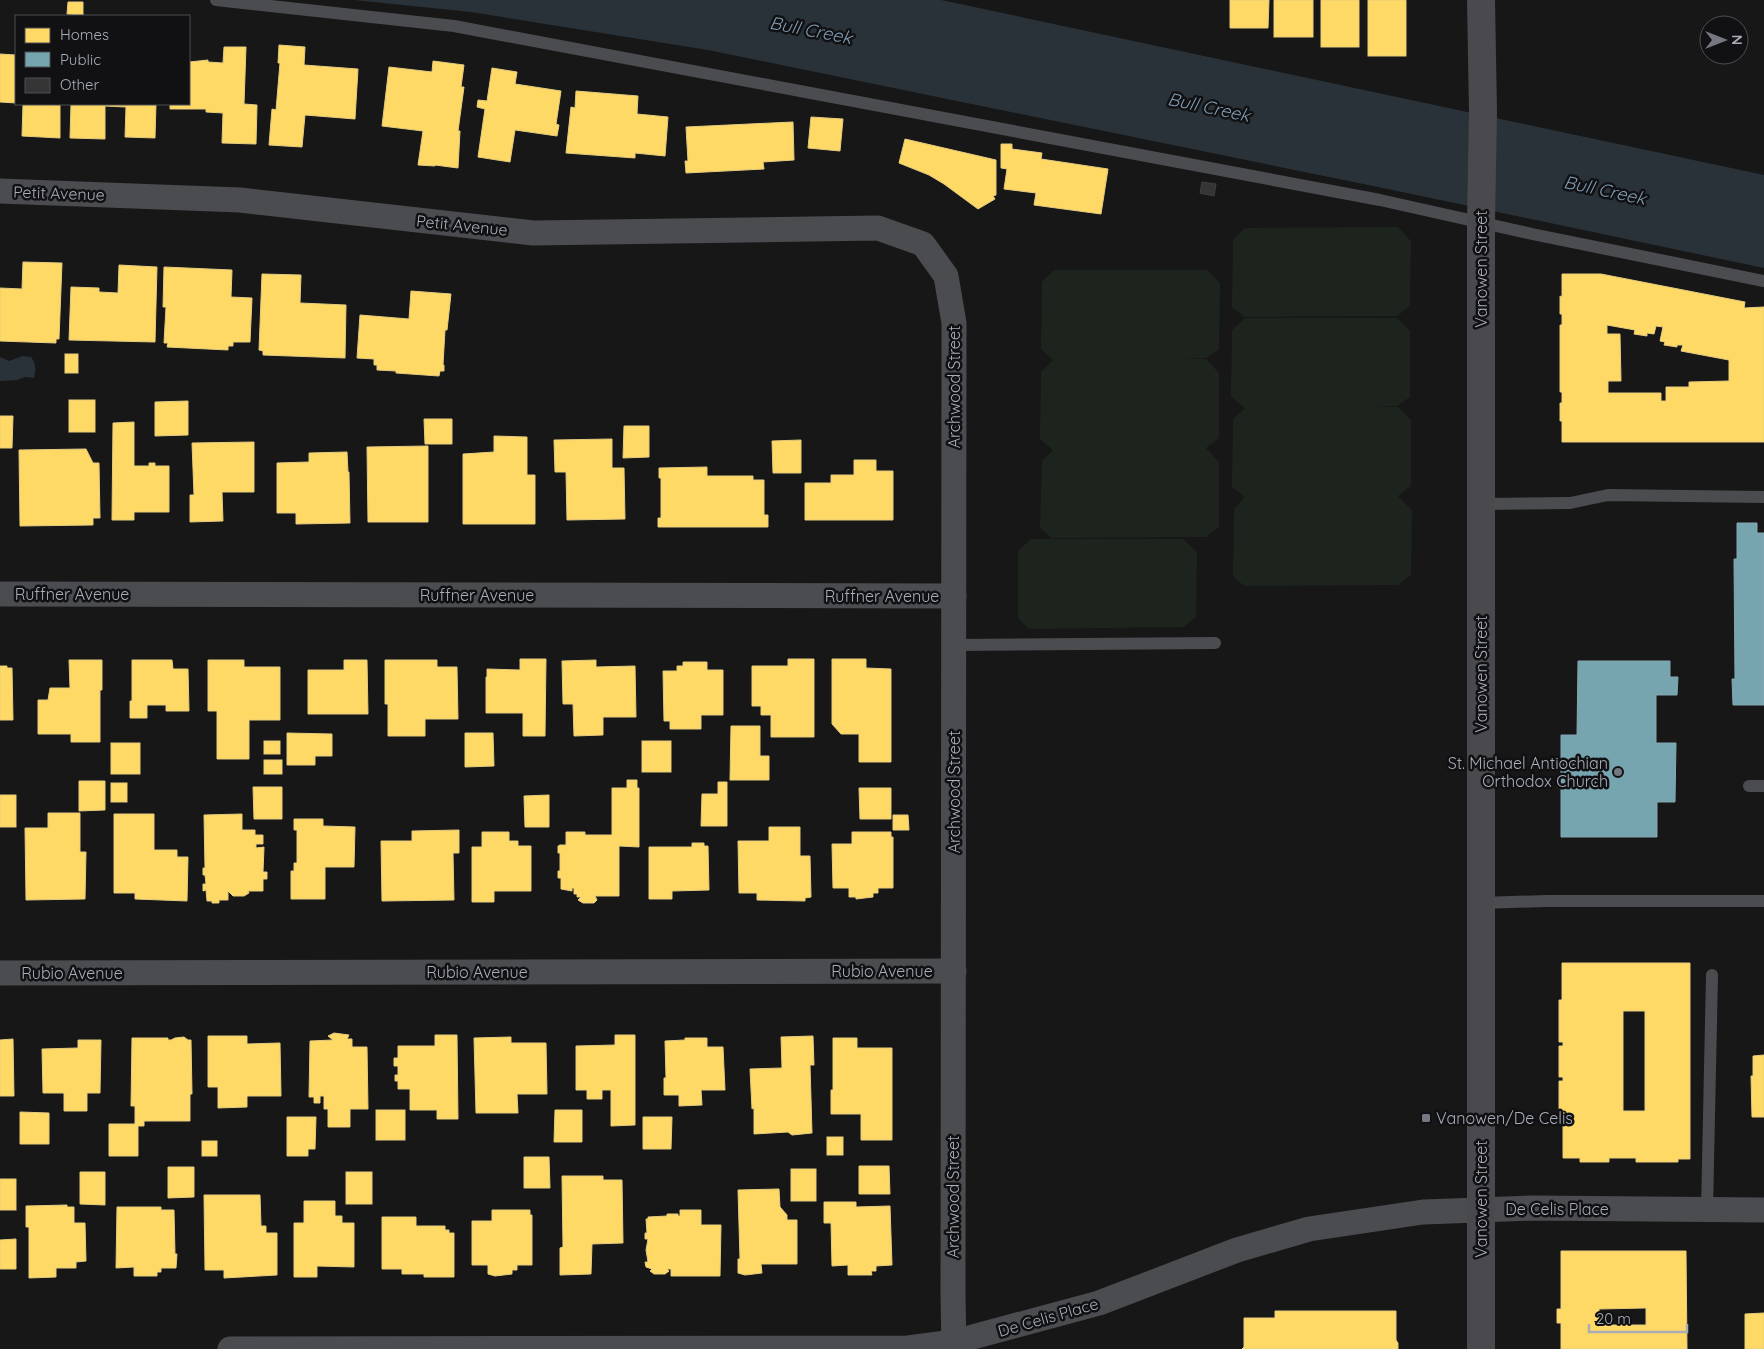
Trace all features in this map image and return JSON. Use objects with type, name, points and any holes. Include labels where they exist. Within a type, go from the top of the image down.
[{"type":"main road","name":"Vanowen Street","points":[[1481,0],[1481,1349]]},
{"type":"street","name":"Petit Avenue","points":[[0,191],[240,200],[533,233],[878,228],[924,244]]},
{"type":"street","name":"Archwood Street","points":[[924,244],[946,276],[954,323],[954,1345]]},
{"type":"street","name":"Ruffner Avenue","points":[[0,594],[954,596]]},
{"type":"street","name":"Rubio Avenue","points":[[0,973],[954,971]]},
{"type":"street","name":"De Celis Place","points":[[230,1349],[908,1348],[954,1345],[1099,1303],[1237,1250],[1309,1229],[1423,1212],[1541,1208],[1764,1210]]},
{"type":"lane","points":[[216,0],[454,26],[1360,197],[1764,281]]},
{"type":"lane","points":[[1481,504],[1570,503],[1608,495],[1764,497]]},
{"type":"lane","points":[[954,645],[1215,643]]},
{"type":"lane","points":[[1749,786],[1764,786]]},
{"type":"lane","points":[[1480,903],[1546,900],[1764,901]]},
{"type":"lane","points":[[1707,1210],[1712,975]]},
{"type":"shaded area","points":[[1398,227],[1411,241],[1410,306],[1397,316],[1244,317],[1232,307],[1233,240],[1245,228]]},
{"type":"shaded area","points":[[1054,270],[1207,270],[1220,283],[1219,349],[1207,358],[1181,359],[1206,359],[1219,373],[1219,438],[1206,448],[1219,462],[1219,527],[1206,537],[1052,538],[1040,528],[1042,461],[1053,450],[1040,439],[1041,372],[1053,360],[1041,349],[1042,282]]},
{"type":"shaded area","points":[[1245,318],[1397,318],[1410,331],[1410,397],[1397,406],[1371,407],[1398,407],[1411,420],[1411,486],[1398,496],[1412,510],[1411,575],[1398,585],[1244,586],[1233,576],[1234,509],[1245,497],[1232,487],[1233,419],[1245,408],[1231,397],[1232,330]]},
{"type":"shaded area","points":[[1031,539],[1183,539],[1197,552],[1196,617],[1183,627],[1029,629],[1018,618],[1018,551]]},
{"type":"water","name":"Bull Creek","points":[[354,0],[941,0],[1764,175],[1764,268],[708,50],[471,12]]},
{"type":"water","points":[[23,356],[31,357],[33,360],[35,367],[34,378],[25,377],[17,380],[0,381],[0,357],[9,361]]},
{"type":"building: Homes","points":[[1230,0],[1269,0],[1268,28],[1230,28]]},
{"type":"building: Homes","points":[[1274,0],[1313,0],[1313,37],[1274,37]]},
{"type":"building: Homes","points":[[1321,0],[1359,0],[1359,47],[1321,47]]},
{"type":"building: Homes","points":[[1368,0],[1406,0],[1406,56],[1368,56]]},
{"type":"building: Homes","points":[[68,2],[83,2],[83,15],[67,14]]},
{"type":"building: Homes","points":[[279,45],[305,47],[304,65],[358,69],[355,119],[305,115],[302,147],[269,145],[272,109],[276,110],[280,63],[278,63]]},
{"type":"building: Homes","points":[[224,47],[246,47],[244,104],[257,105],[256,144],[222,143],[223,113],[206,112],[206,109],[170,109],[170,105],[190,105],[190,62],[208,60],[208,62],[223,63]]},
{"type":"building: Homes","points":[[0,54],[15,55],[15,103],[0,102]]},
{"type":"building: Homes","points":[[433,61],[464,65],[461,87],[464,87],[458,131],[460,131],[458,168],[418,165],[423,131],[382,126],[389,67],[432,72]]},
{"type":"building: Homes","points":[[492,68],[517,72],[515,84],[561,91],[556,124],[559,125],[557,136],[515,130],[510,162],[478,157],[485,109],[477,107],[478,100],[487,101]]},
{"type":"building: Homes","points":[[576,91],[638,96],[637,114],[668,117],[665,156],[635,153],[635,158],[566,153],[571,107],[575,108]]},
{"type":"building: Homes","points":[[23,105],[60,105],[60,138],[22,136]]},
{"type":"building: Homes","points":[[71,105],[156,105],[155,138],[125,137],[126,107],[105,106],[105,139],[70,138]]},
{"type":"building: Homes","points":[[811,117],[843,119],[840,151],[808,148]]},
{"type":"building: Homes","points":[[793,122],[794,160],[763,162],[764,169],[686,173],[685,161],[688,161],[686,127]]},
{"type":"building: Homes","points":[[905,139],[996,160],[996,195],[993,196],[995,199],[978,209],[929,175],[899,163]]},
{"type":"building: Homes","points":[[1001,144],[1012,144],[1012,149],[1042,153],[1041,159],[1108,169],[1101,214],[1034,205],[1036,193],[1004,189],[1007,169],[1001,168]]},
{"type":"building: Homes","points":[[23,262],[62,263],[59,339],[56,339],[56,343],[0,341],[0,288],[22,289]]},
{"type":"building: Homes","points":[[119,265],[157,267],[155,342],[69,340],[71,287],[99,288],[99,292],[118,293]]},
{"type":"building: Homes","points":[[164,267],[232,270],[231,297],[252,298],[250,342],[233,342],[233,346],[228,346],[228,350],[167,347],[168,343],[164,343],[166,307],[163,307]]},
{"type":"building: Homes","points":[[262,274],[301,275],[300,303],[346,305],[345,358],[263,355],[263,351],[259,350]]},
{"type":"building: Homes","points":[[1562,274],[1601,274],[1745,302],[1744,308],[1764,307],[1764,442],[1562,442],[1562,421],[1560,421],[1562,392],[1560,392],[1560,325],[1562,325],[1562,314],[1560,314],[1560,296],[1562,297]],"holes":[[[1607,325],[1635,330],[1634,334],[1647,336],[1647,333],[1654,334],[1656,326],[1663,327],[1660,341],[1665,342],[1664,345],[1677,347],[1677,345],[1683,345],[1681,351],[1729,360],[1729,381],[1689,382],[1689,387],[1666,387],[1666,401],[1661,401],[1661,393],[1608,393],[1608,381],[1621,381],[1620,334],[1607,334]]]},
{"type":"building: Homes","points":[[411,291],[451,294],[447,330],[445,330],[444,371],[440,371],[439,376],[377,370],[377,365],[374,365],[374,359],[357,358],[360,315],[409,319]]},
{"type":"building: Homes","points":[[65,354],[78,354],[78,373],[65,373]]},
{"type":"building: Homes","points":[[69,400],[95,400],[95,432],[69,432]]},
{"type":"building: Homes","points":[[188,401],[188,435],[155,436],[155,402]]},
{"type":"building: Homes","points":[[0,416],[13,416],[12,448],[0,448]]},
{"type":"building: Homes","points":[[424,419],[452,419],[452,444],[425,444]]},
{"type":"building: Homes","points":[[134,422],[134,466],[149,466],[149,463],[155,463],[155,466],[169,466],[169,512],[134,512],[134,520],[112,520],[113,423]]},
{"type":"building: Homes","points":[[624,426],[649,426],[649,457],[623,458]]},
{"type":"building: Homes","points":[[494,436],[527,437],[527,475],[535,475],[535,524],[463,524],[463,454],[494,452]]},
{"type":"building: Homes","points":[[612,439],[612,468],[624,468],[625,519],[567,520],[566,472],[555,472],[554,440]]},
{"type":"building: Homes","points":[[801,440],[801,473],[773,473],[772,441]]},
{"type":"building: Homes","points":[[254,442],[254,492],[222,492],[223,521],[190,522],[190,495],[194,495],[192,443]]},
{"type":"building: Homes","points":[[428,446],[428,522],[368,522],[367,447]]},
{"type":"building: Homes","points":[[86,449],[93,463],[99,463],[100,518],[93,518],[93,525],[20,526],[19,450]]},
{"type":"building: Homes","points":[[347,452],[350,523],[296,524],[296,513],[277,513],[277,463],[309,462],[309,453]]},
{"type":"building: Homes","points":[[854,460],[876,460],[876,471],[893,471],[893,520],[805,520],[805,483],[831,483],[831,475],[854,475]]},
{"type":"building: Homes","points":[[707,467],[707,476],[753,476],[753,480],[764,480],[764,515],[768,515],[768,527],[658,527],[658,518],[661,518],[661,478],[659,478],[659,468]]},
{"type":"building: Homes","points":[[520,659],[546,659],[545,736],[523,736],[523,713],[486,713],[487,669],[520,670]]},
{"type":"building: Homes","points":[[788,659],[814,659],[814,737],[771,737],[771,715],[761,715],[761,706],[752,706],[752,666],[788,666]]},
{"type":"building: Homes","points":[[832,659],[866,659],[866,668],[891,669],[891,762],[859,762],[859,734],[841,734],[832,724]]},
{"type":"building: Homes","points":[[69,660],[102,660],[100,742],[71,742],[71,734],[38,734],[38,700],[48,700],[50,688],[70,688]]},
{"type":"building: Homes","points":[[132,660],[172,660],[173,669],[188,669],[189,711],[166,711],[166,705],[147,705],[147,718],[130,718]]},
{"type":"building: Homes","points":[[208,660],[244,660],[244,667],[280,667],[280,720],[249,720],[249,759],[217,759],[217,711],[208,711]]},
{"type":"building: Homes","points":[[344,660],[367,660],[368,714],[308,714],[308,670],[344,670]]},
{"type":"building: Homes","points":[[385,660],[437,660],[437,667],[457,667],[458,719],[425,719],[425,736],[388,736],[388,704],[385,704]]},
{"type":"building: Homes","points":[[596,660],[596,667],[635,666],[636,717],[603,717],[603,735],[574,736],[573,704],[563,704],[562,661]]},
{"type":"building: Homes","points":[[683,662],[707,662],[707,670],[723,670],[723,715],[701,715],[701,729],[670,729],[670,721],[664,721],[663,671],[677,671],[677,666],[683,666]]},
{"type":"building: Homes","points":[[0,666],[12,668],[13,720],[0,720]]},
{"type":"building: Homes","points":[[731,726],[760,726],[760,756],[769,756],[769,780],[730,780]]},
{"type":"building: Homes","points":[[287,733],[332,734],[332,756],[315,756],[315,765],[287,765]]},
{"type":"building: Homes","points":[[465,733],[493,733],[494,766],[465,767]]},
{"type":"building: Homes","points":[[264,741],[280,741],[280,754],[264,754]]},
{"type":"building: Homes","points":[[642,741],[671,741],[671,772],[642,772]]},
{"type":"building: Homes","points":[[111,743],[140,743],[140,774],[111,774]]},
{"type":"building: Homes","points":[[264,760],[282,760],[282,774],[264,774]]},
{"type":"building: Homes","points":[[627,780],[637,780],[637,788],[639,788],[639,847],[619,846],[619,896],[595,896],[597,900],[594,903],[583,903],[578,900],[581,897],[577,897],[577,894],[574,894],[574,888],[572,888],[572,891],[561,889],[561,878],[558,878],[560,853],[558,853],[558,846],[566,845],[566,832],[585,832],[585,835],[612,835],[612,788],[627,788]]},
{"type":"building: Homes","points":[[79,781],[105,781],[105,810],[79,811]]},
{"type":"building: Homes","points":[[718,782],[727,782],[727,826],[701,826],[702,794],[718,794]]},
{"type":"building: Homes","points":[[111,783],[127,783],[127,802],[111,802]]},
{"type":"building: Homes","points":[[253,787],[282,787],[282,819],[254,819]]},
{"type":"building: Homes","points":[[859,788],[891,788],[891,819],[860,819]]},
{"type":"building: Homes","points":[[0,795],[16,795],[16,827],[0,827]]},
{"type":"building: Homes","points":[[549,795],[549,827],[525,827],[524,796]]},
{"type":"building: Homes","points":[[48,813],[80,813],[80,852],[86,852],[85,899],[26,900],[25,828],[48,828]]},
{"type":"building: Homes","points":[[114,814],[154,814],[154,850],[177,850],[177,857],[188,857],[187,901],[135,899],[135,893],[114,893]]},
{"type":"building: Homes","points":[[242,814],[242,830],[255,830],[255,835],[263,835],[263,844],[256,844],[256,848],[264,847],[263,872],[267,872],[267,879],[263,879],[263,891],[248,891],[249,893],[244,896],[233,896],[228,891],[228,900],[219,900],[219,903],[212,903],[212,901],[207,901],[206,890],[203,891],[203,884],[206,884],[205,875],[203,875],[203,868],[205,868],[204,815]]},
{"type":"building: Homes","points":[[893,815],[908,815],[909,830],[893,830]]},
{"type":"building: Homes","points":[[294,819],[323,819],[323,826],[355,827],[354,867],[325,867],[325,899],[291,899],[291,871],[294,871],[294,863],[297,863],[297,830],[294,830]]},
{"type":"building: Homes","points":[[769,827],[800,827],[800,856],[810,856],[811,897],[805,898],[805,901],[757,900],[757,893],[739,893],[738,841],[769,841]]},
{"type":"building: Homes","points":[[459,830],[459,853],[453,853],[454,900],[382,901],[381,841],[412,841],[412,831]]},
{"type":"building: Homes","points":[[482,832],[509,832],[509,841],[518,841],[518,846],[531,846],[531,891],[494,891],[494,902],[472,902],[472,847],[482,847]]},
{"type":"building: Homes","points":[[852,832],[891,832],[891,837],[893,837],[893,888],[878,888],[878,893],[873,893],[873,897],[856,899],[856,897],[849,897],[849,888],[833,888],[832,844],[852,844]]},
{"type":"building: Homes","points":[[692,843],[704,843],[704,846],[708,846],[709,890],[672,891],[672,899],[649,899],[649,847],[692,847]]},
{"type":"building: Homes","points":[[1562,963],[1690,963],[1690,1159],[1678,1159],[1678,1162],[1636,1162],[1636,1158],[1609,1158],[1609,1162],[1580,1162],[1580,1158],[1563,1158],[1563,1122],[1559,1121],[1559,1081],[1563,1081],[1563,1077],[1559,1077],[1559,1046],[1563,1046],[1563,1042],[1559,1042],[1559,1000],[1562,1000]],"holes":[[[1623,1011],[1645,1011],[1645,1111],[1623,1111]]]},
{"type":"building: Homes","points":[[334,1033],[349,1035],[347,1039],[352,1039],[352,1047],[367,1047],[368,1109],[350,1109],[350,1127],[328,1127],[328,1109],[324,1109],[324,1096],[320,1096],[320,1103],[314,1103],[314,1097],[309,1097],[310,1041],[333,1040],[328,1036]]},
{"type":"building: Homes","points":[[435,1035],[457,1035],[458,1119],[437,1119],[437,1110],[410,1110],[410,1089],[398,1089],[398,1081],[395,1081],[395,1075],[398,1075],[398,1066],[394,1066],[394,1058],[398,1058],[398,1046],[435,1046]]},
{"type":"building: Homes","points":[[615,1035],[635,1035],[635,1125],[611,1126],[611,1090],[602,1090],[602,1099],[587,1099],[587,1090],[576,1090],[576,1046],[615,1045]]},
{"type":"building: Homes","points":[[208,1036],[247,1036],[247,1044],[280,1043],[281,1096],[247,1096],[247,1107],[218,1108],[218,1087],[208,1087]]},
{"type":"building: Homes","points":[[813,1036],[814,1065],[810,1065],[812,1133],[792,1135],[788,1132],[754,1134],[754,1108],[752,1109],[750,1069],[782,1068],[781,1037]]},
{"type":"building: Homes","points":[[184,1037],[191,1040],[192,1094],[190,1094],[190,1121],[144,1121],[144,1126],[138,1126],[138,1156],[109,1156],[109,1124],[135,1124],[135,1106],[131,1106],[132,1038],[168,1038],[168,1040],[171,1040]]},
{"type":"building: Homes","points":[[511,1037],[511,1043],[546,1043],[547,1094],[517,1094],[518,1113],[476,1113],[474,1038]]},
{"type":"building: Homes","points":[[685,1038],[707,1038],[707,1047],[723,1047],[725,1090],[701,1090],[702,1105],[679,1106],[679,1095],[664,1095],[664,1078],[666,1078],[665,1041],[685,1040]]},
{"type":"building: Homes","points":[[833,1038],[857,1038],[857,1048],[892,1048],[892,1140],[861,1140],[861,1114],[831,1114]]},
{"type":"building: Homes","points":[[13,1039],[14,1096],[0,1096],[0,1040]]},
{"type":"building: Homes","points":[[78,1040],[101,1040],[100,1093],[87,1093],[87,1111],[64,1111],[64,1093],[43,1093],[42,1049],[78,1048]]},
{"type":"building: Homes","points":[[1764,1055],[1764,1117],[1752,1117],[1751,1076],[1753,1076],[1753,1056]]},
{"type":"building: Homes","points":[[376,1110],[405,1110],[405,1140],[376,1140]]},
{"type":"building: Homes","points":[[555,1110],[582,1110],[582,1142],[554,1142]]},
{"type":"building: Homes","points":[[20,1112],[49,1113],[49,1144],[20,1144]]},
{"type":"building: Homes","points":[[287,1117],[316,1117],[315,1149],[308,1149],[308,1156],[287,1156]]},
{"type":"building: Homes","points":[[643,1117],[672,1117],[671,1149],[643,1149]]},
{"type":"building: Homes","points":[[827,1137],[843,1137],[843,1155],[827,1155]]},
{"type":"building: Homes","points":[[202,1141],[217,1141],[217,1156],[202,1156]]},
{"type":"building: Homes","points":[[524,1157],[549,1157],[550,1188],[524,1188]]},
{"type":"building: Homes","points":[[859,1166],[889,1166],[890,1194],[859,1194]]},
{"type":"building: Homes","points":[[168,1167],[194,1167],[194,1197],[168,1198]]},
{"type":"building: Homes","points":[[791,1169],[816,1169],[816,1201],[791,1201]]},
{"type":"building: Homes","points":[[80,1172],[105,1172],[105,1205],[80,1204]]},
{"type":"building: Homes","points":[[346,1172],[372,1172],[372,1204],[346,1204]]},
{"type":"building: Homes","points":[[562,1176],[603,1176],[603,1180],[622,1180],[623,1243],[592,1244],[591,1274],[560,1275],[560,1248],[563,1247]]},
{"type":"building: Homes","points":[[0,1179],[16,1179],[16,1210],[0,1210]]},
{"type":"building: Homes","points":[[779,1189],[780,1207],[787,1215],[787,1220],[797,1220],[797,1264],[761,1264],[762,1273],[745,1275],[738,1273],[738,1259],[740,1259],[738,1190]]},
{"type":"building: Homes","points":[[204,1195],[260,1195],[261,1226],[266,1226],[266,1233],[277,1233],[277,1275],[224,1278],[224,1270],[205,1270]]},
{"type":"building: Homes","points":[[304,1201],[335,1201],[335,1216],[342,1216],[342,1223],[354,1223],[354,1267],[317,1266],[317,1277],[294,1277],[294,1223],[304,1223]]},
{"type":"building: Homes","points":[[824,1202],[856,1202],[856,1207],[890,1206],[892,1265],[876,1266],[876,1271],[871,1271],[872,1275],[848,1275],[848,1265],[832,1266],[831,1223],[824,1223]]},
{"type":"building: Homes","points":[[67,1205],[67,1207],[74,1207],[74,1223],[85,1223],[86,1261],[76,1262],[76,1268],[56,1268],[56,1277],[29,1278],[29,1227],[26,1227],[26,1206]]},
{"type":"building: Homes","points":[[117,1207],[161,1207],[161,1210],[174,1210],[176,1268],[161,1268],[161,1272],[157,1272],[157,1276],[134,1276],[134,1267],[116,1268]]},
{"type":"building: Homes","points":[[492,1210],[530,1210],[530,1215],[532,1215],[532,1265],[517,1265],[517,1270],[512,1270],[512,1274],[495,1276],[488,1274],[488,1265],[472,1265],[472,1221],[492,1221]]},
{"type":"building: Homes","points":[[680,1210],[701,1210],[701,1225],[721,1225],[720,1276],[671,1276],[671,1269],[667,1269],[669,1271],[665,1274],[654,1274],[650,1271],[652,1269],[646,1267],[645,1262],[648,1262],[646,1250],[648,1239],[645,1239],[645,1233],[647,1233],[646,1219],[648,1217],[667,1216],[667,1214],[678,1214],[680,1216]]},
{"type":"building: Homes","points":[[382,1217],[416,1217],[416,1226],[445,1226],[445,1230],[449,1230],[449,1233],[454,1233],[454,1277],[424,1277],[424,1274],[402,1274],[402,1269],[382,1269]]},
{"type":"building: Homes","points":[[16,1239],[16,1269],[0,1269],[0,1240]]},
{"type":"building: Homes","points":[[1561,1251],[1686,1251],[1687,1349],[1561,1349],[1561,1323],[1557,1323],[1557,1309],[1561,1309]],"holes":[[[1646,1308],[1646,1325],[1599,1325],[1599,1309]]]},
{"type":"building: Homes","points":[[1275,1311],[1396,1311],[1396,1340],[1398,1349],[1242,1349],[1244,1347],[1244,1318],[1275,1318]]},
{"type":"building: Homes","points":[[1764,1313],[1764,1349],[1745,1349],[1745,1314]]},
{"type":"building: Public","points":[[1737,523],[1757,523],[1757,533],[1764,533],[1764,705],[1733,705],[1732,679],[1735,679],[1734,559],[1737,559]]},
{"type":"building: Public","name":"St. Michael Antiochian Orthodox Church","points":[[1578,661],[1670,661],[1670,677],[1678,677],[1677,695],[1656,695],[1656,743],[1676,743],[1675,802],[1657,802],[1657,837],[1561,837],[1561,735],[1577,735]]},
{"type":"building: Other","points":[[1202,182],[1216,184],[1214,196],[1200,193]]},
{"type":"place","name":"St. Michael Antiochian Orthodox Church","points":[[1618,772]]},
{"type":"place","name":"Vanowen/De Celis","points":[[1426,1118]]}]
